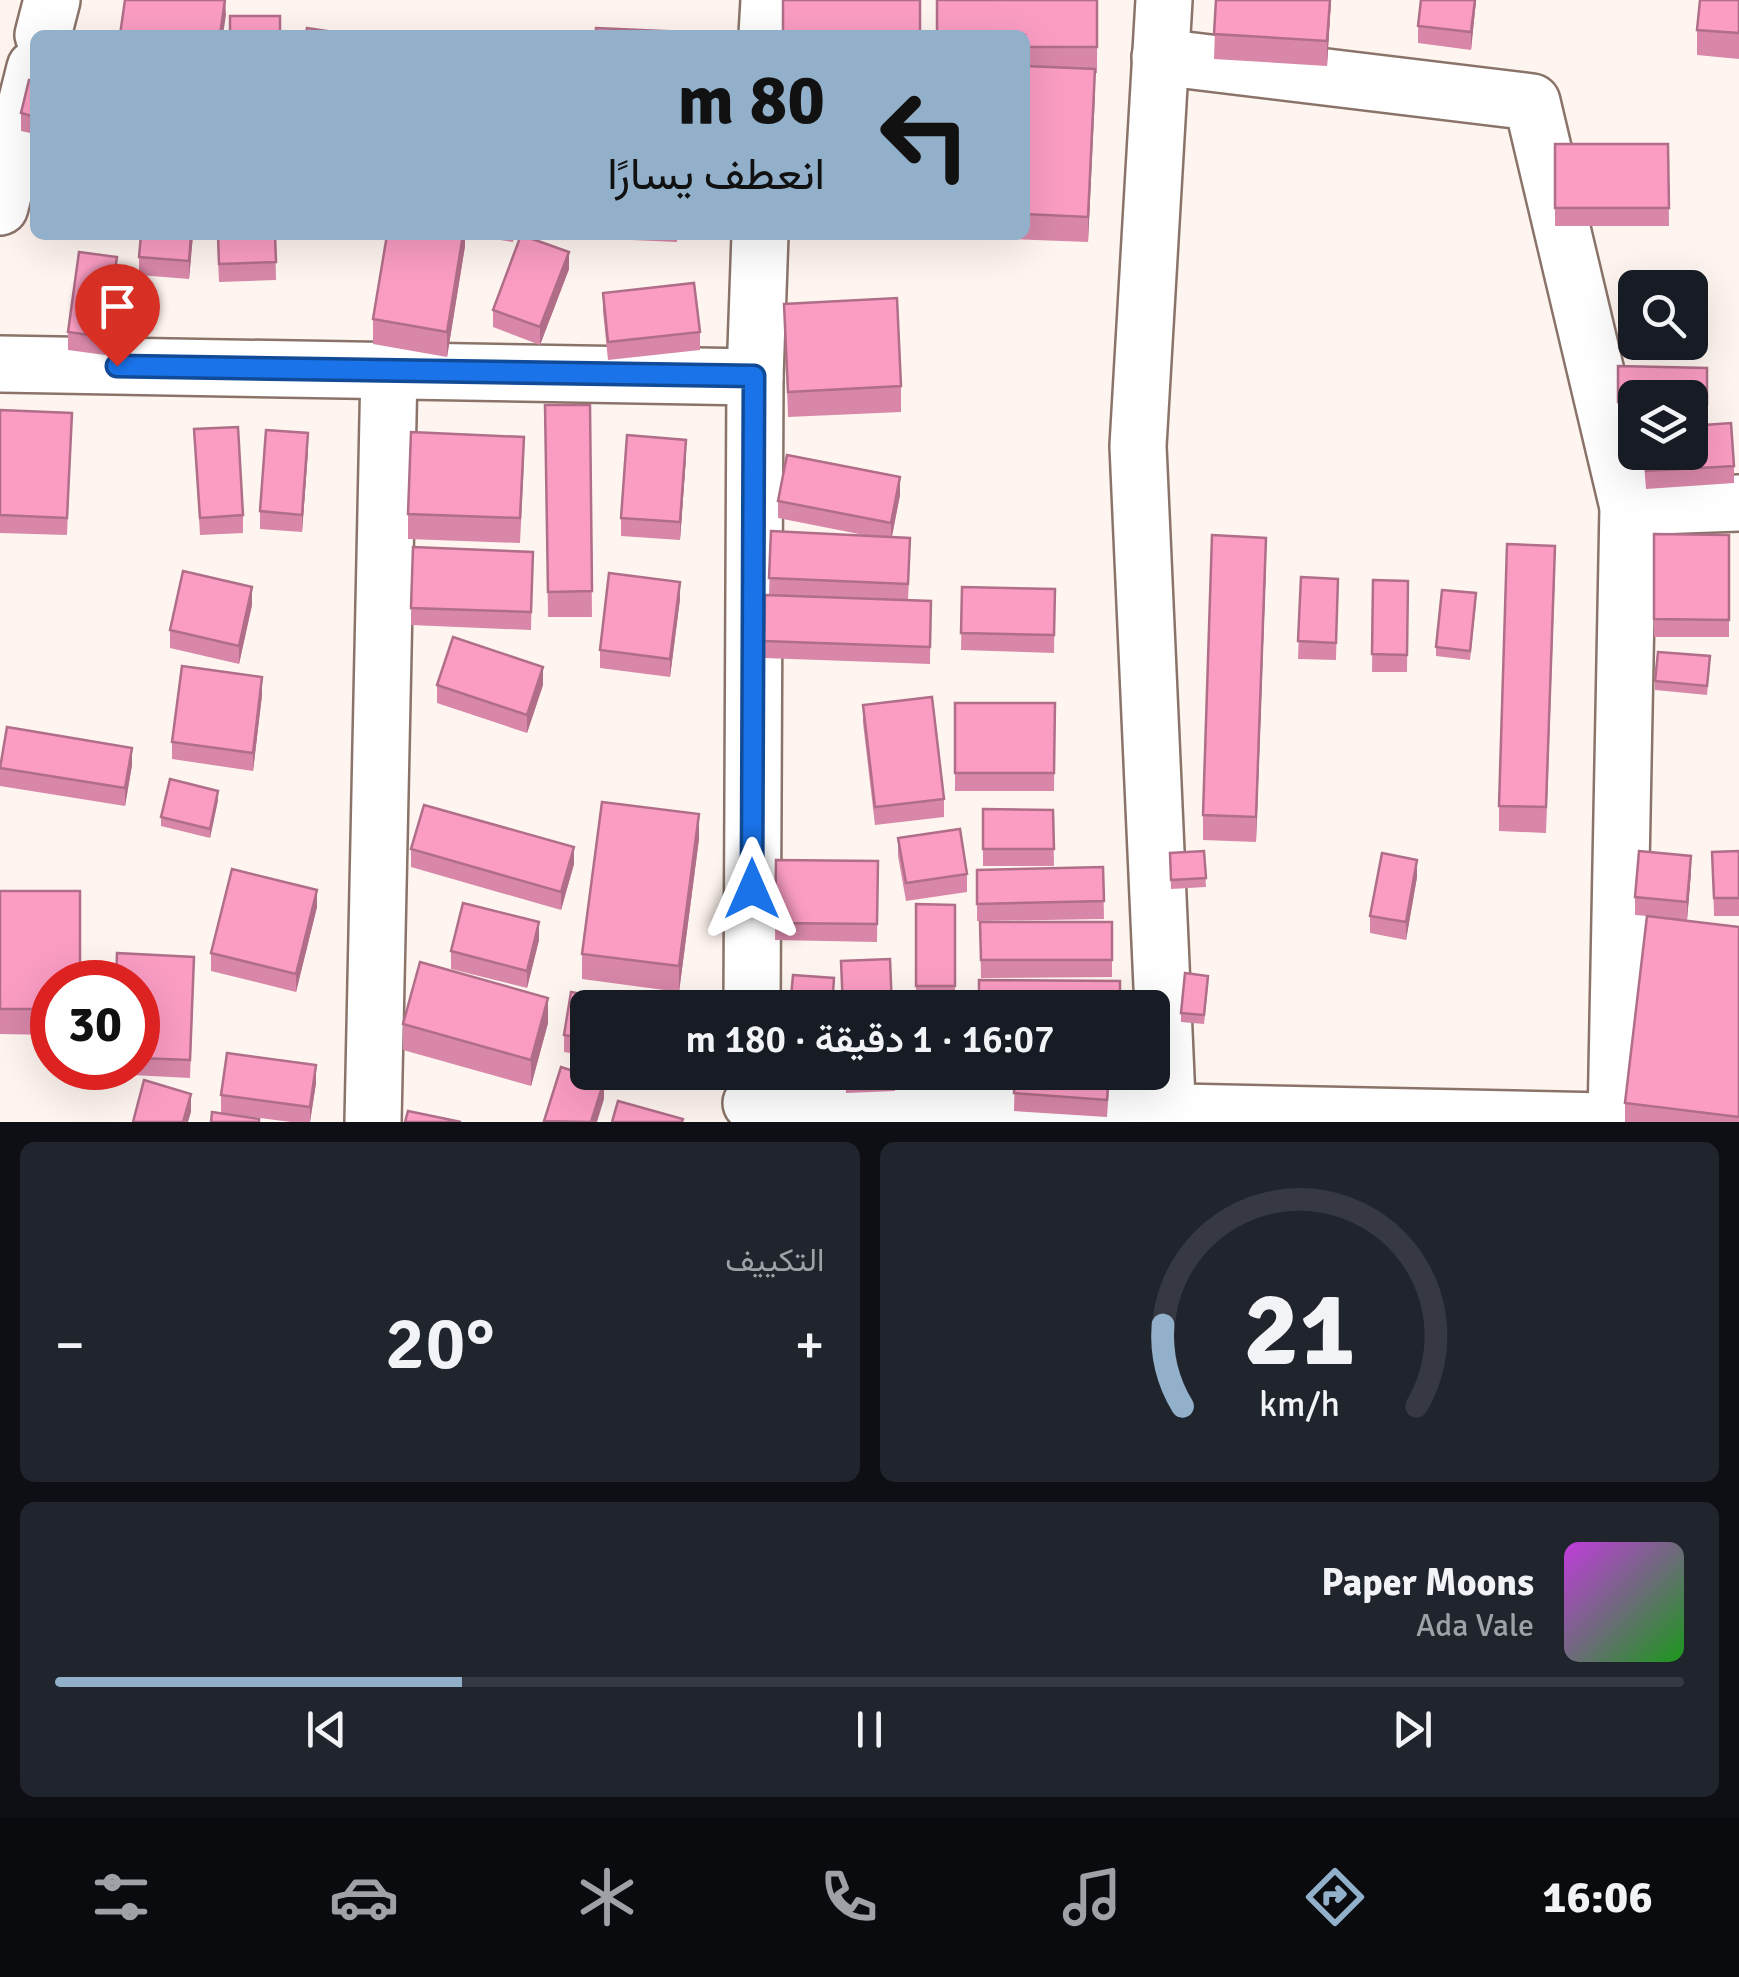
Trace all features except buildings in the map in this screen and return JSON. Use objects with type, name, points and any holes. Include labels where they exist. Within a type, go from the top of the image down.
[{"type":"street","points":[[45,30],[52,0]]},
{"type":"street","points":[[768,30],[769,0]]},
{"type":"street","points":[[1164,0],[1138,446],[1168,1117]]},
{"type":"street","points":[[1160,57],[1532,102],[1628,506],[1616,1122]]},
{"type":"street","points":[[0,207],[30,88]]},
{"type":"street","points":[[752,990],[754,376],[760,240]]},
{"type":"street","points":[[0,364],[754,376]]},
{"type":"street","points":[[373,1122],[389,370]]},
{"type":"street","points":[[1628,506],[1739,502]]},
{"type":"street","points":[[751,1099],[1168,1117],[1652,1122]]},
{"type":"route","points":[[117,366],[754,376],[752,889]]}]
